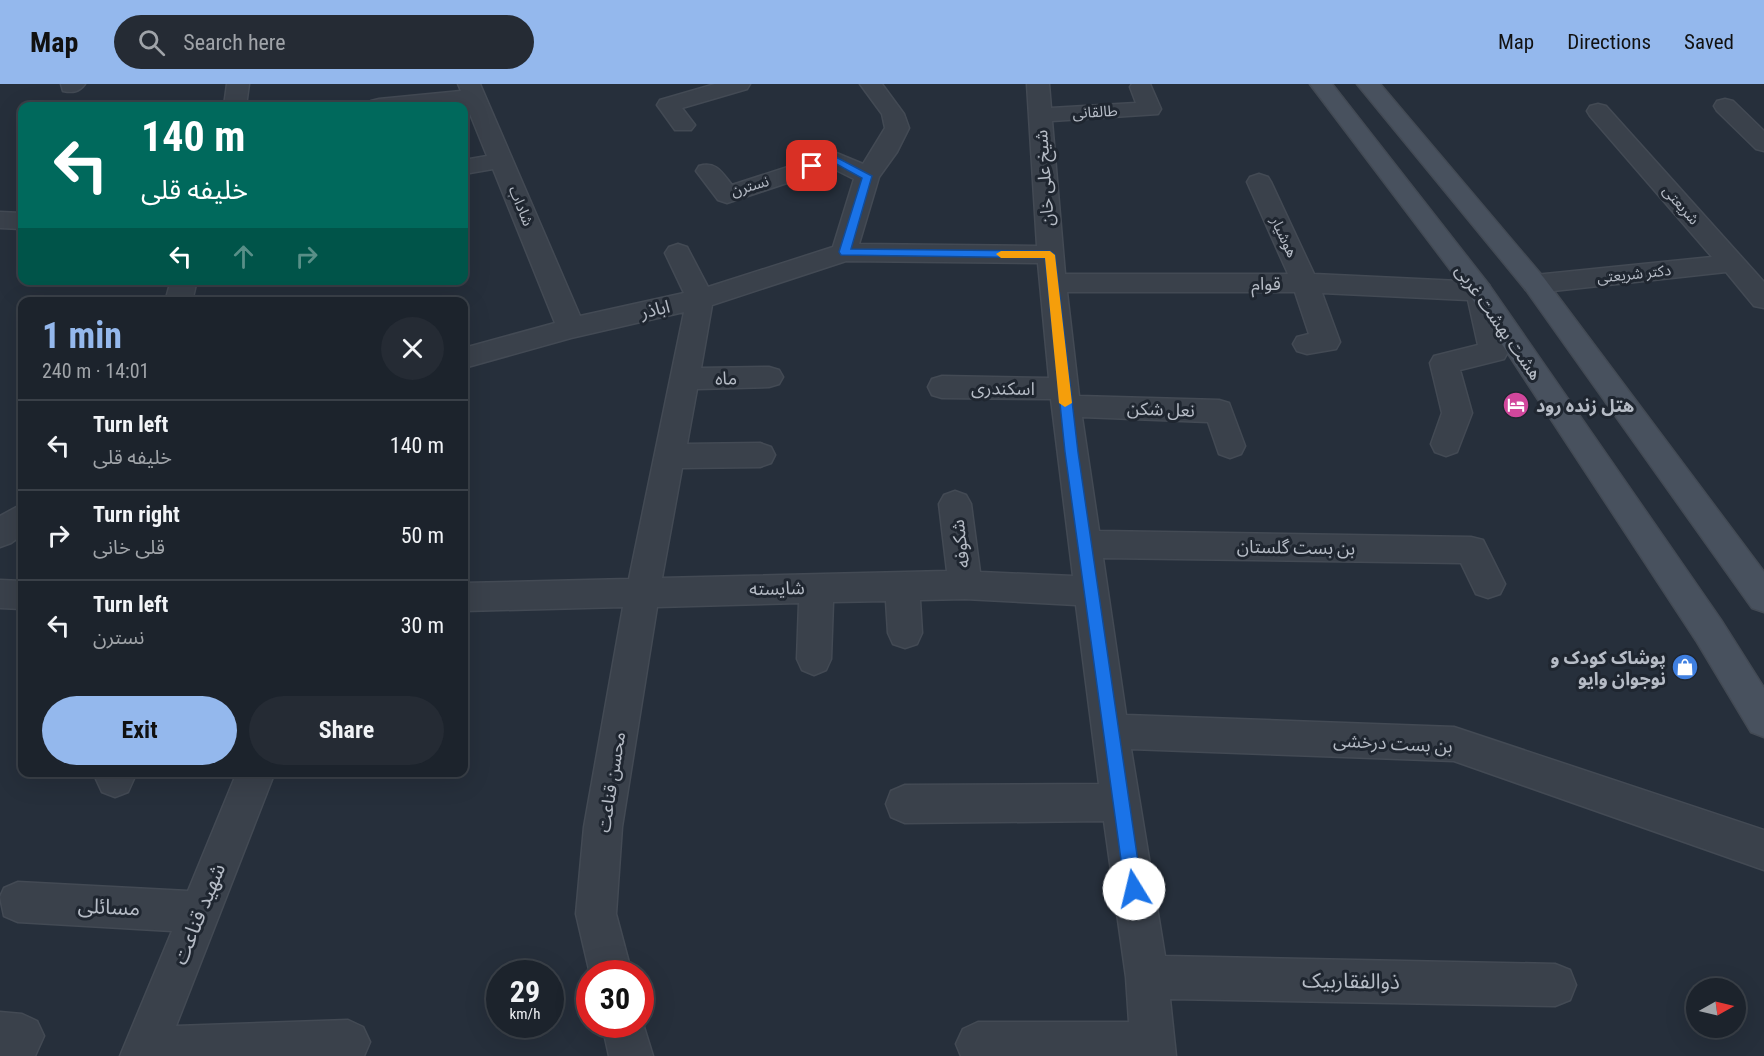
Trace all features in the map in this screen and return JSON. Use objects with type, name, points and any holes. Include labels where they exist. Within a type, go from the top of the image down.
[{"type":"main road","name":"هشت بهشت غربی","points":[[1321,84],[1480,291],[1709,631],[1764,720]]},
{"type":"main road","points":[[1368,84],[1535,284],[1764,598]]},
{"type":"street","points":[[236,102],[238,84]]},
{"type":"street","points":[[683,125],[668,105],[739,84]]},
{"type":"street","points":[[844,252],[867,176],[885,152],[897,128],[893,114],[871,84]]},
{"type":"street","points":[[1141,87],[1159,130]]},
{"type":"street","points":[[402,102],[472,90]]},
{"type":"street","name":"شاداب","points":[[472,90],[571,328]]},
{"type":"street","name":"طالقانی","points":[[1039,100],[1150,109]]},
{"type":"street","name":"شیخ علی خان","points":[[1039,100],[1051,269],[1065,397],[1090,591],[1147,977],[1154,1050]]},
{"type":"street","points":[[1725,106],[1764,144]]},
{"type":"street","name":"شریعتی","points":[[1599,111],[1764,299]]},
{"type":"street","name":"نسترن","points":[[708,171],[727,195],[834,159],[867,176]]},
{"type":"street","points":[[468,166],[502,160]]},
{"type":"street","name":"هوشیار","points":[[1259,182],[1305,283],[1326,342],[1307,344]]},
{"type":"street","points":[[0,220],[18,222]]},
{"type":"street","name":"قوام","points":[[844,252],[1051,269],[1480,291]]},
{"type":"street","name":"اباذر","points":[[468,357],[571,328],[700,299],[844,252]]},
{"type":"street","points":[[678,253],[700,299]]},
{"type":"street","name":"دکتر شریعتی","points":[[1535,284],[1733,263]]},
{"type":"street","points":[[1446,444],[1457,412],[1444,363],[1494,352],[1480,291]]},
{"type":"street","name":"محسن قناعت","points":[[608,960],[596,914],[603,827],[643,591],[700,299]]},
{"type":"street","name":"ماه","points":[[683,379],[769,377]]},
{"type":"street","name":"اسکندری","points":[[942,387],[1065,397]]},
{"type":"street","name":"نعل شکن","points":[[1065,397],[1219,411],[1230,446]]},
{"type":"street","points":[[668,456],[760,455]]},
{"type":"street","name":"شکوفه","points":[[956,504],[965,585]]},
{"type":"street","points":[[0,534],[18,521]]},
{"type":"street","name":"بن بست گلستان","points":[[1084,544],[1471,550],[1488,584]]},
{"type":"street","name":"شایسته","points":[[468,597],[965,585],[1090,591]]},
{"type":"street","points":[[814,659],[817,587]]},
{"type":"street","points":[[902,588],[904,633]]},
{"type":"street","points":[[0,594],[18,595]]},
{"type":"street","name":"بن بست درخشی","points":[[1112,731],[1454,744],[1764,850]]},
{"type":"street","name":"شهید قناعت","points":[[143,1053],[254,777]]},
{"type":"street","points":[[905,804],[1120,802]]},
{"type":"street","name":"مسائلی","points":[[18,902],[200,912]]},
{"type":"street","name":"ذوالفقاربیک","points":[[1147,977],[1555,985]]},
{"type":"street","points":[[0,1034],[22,1036],[12,1056]]},
{"type":"street","points":[[626,1038],[631,1056]]},
{"type":"street","points":[[143,1053],[348,1042]]},
{"type":"street","points":[[978,1044],[1154,1050]]},
{"type":"slow traffic","points":[[1001,254],[1050,255],[1065,403]]},
{"type":"place","name":"هتل زنده رود","points":[[1516,405]]},
{"type":"place","name":"پوشاک کودک و نوجوان وایو","points":[[1685,667]]},
{"type":"route","points":[[812,166],[834,159],[867,176],[844,252],[1050,255],[1066,406],[1090,591],[1134,889]]}]
